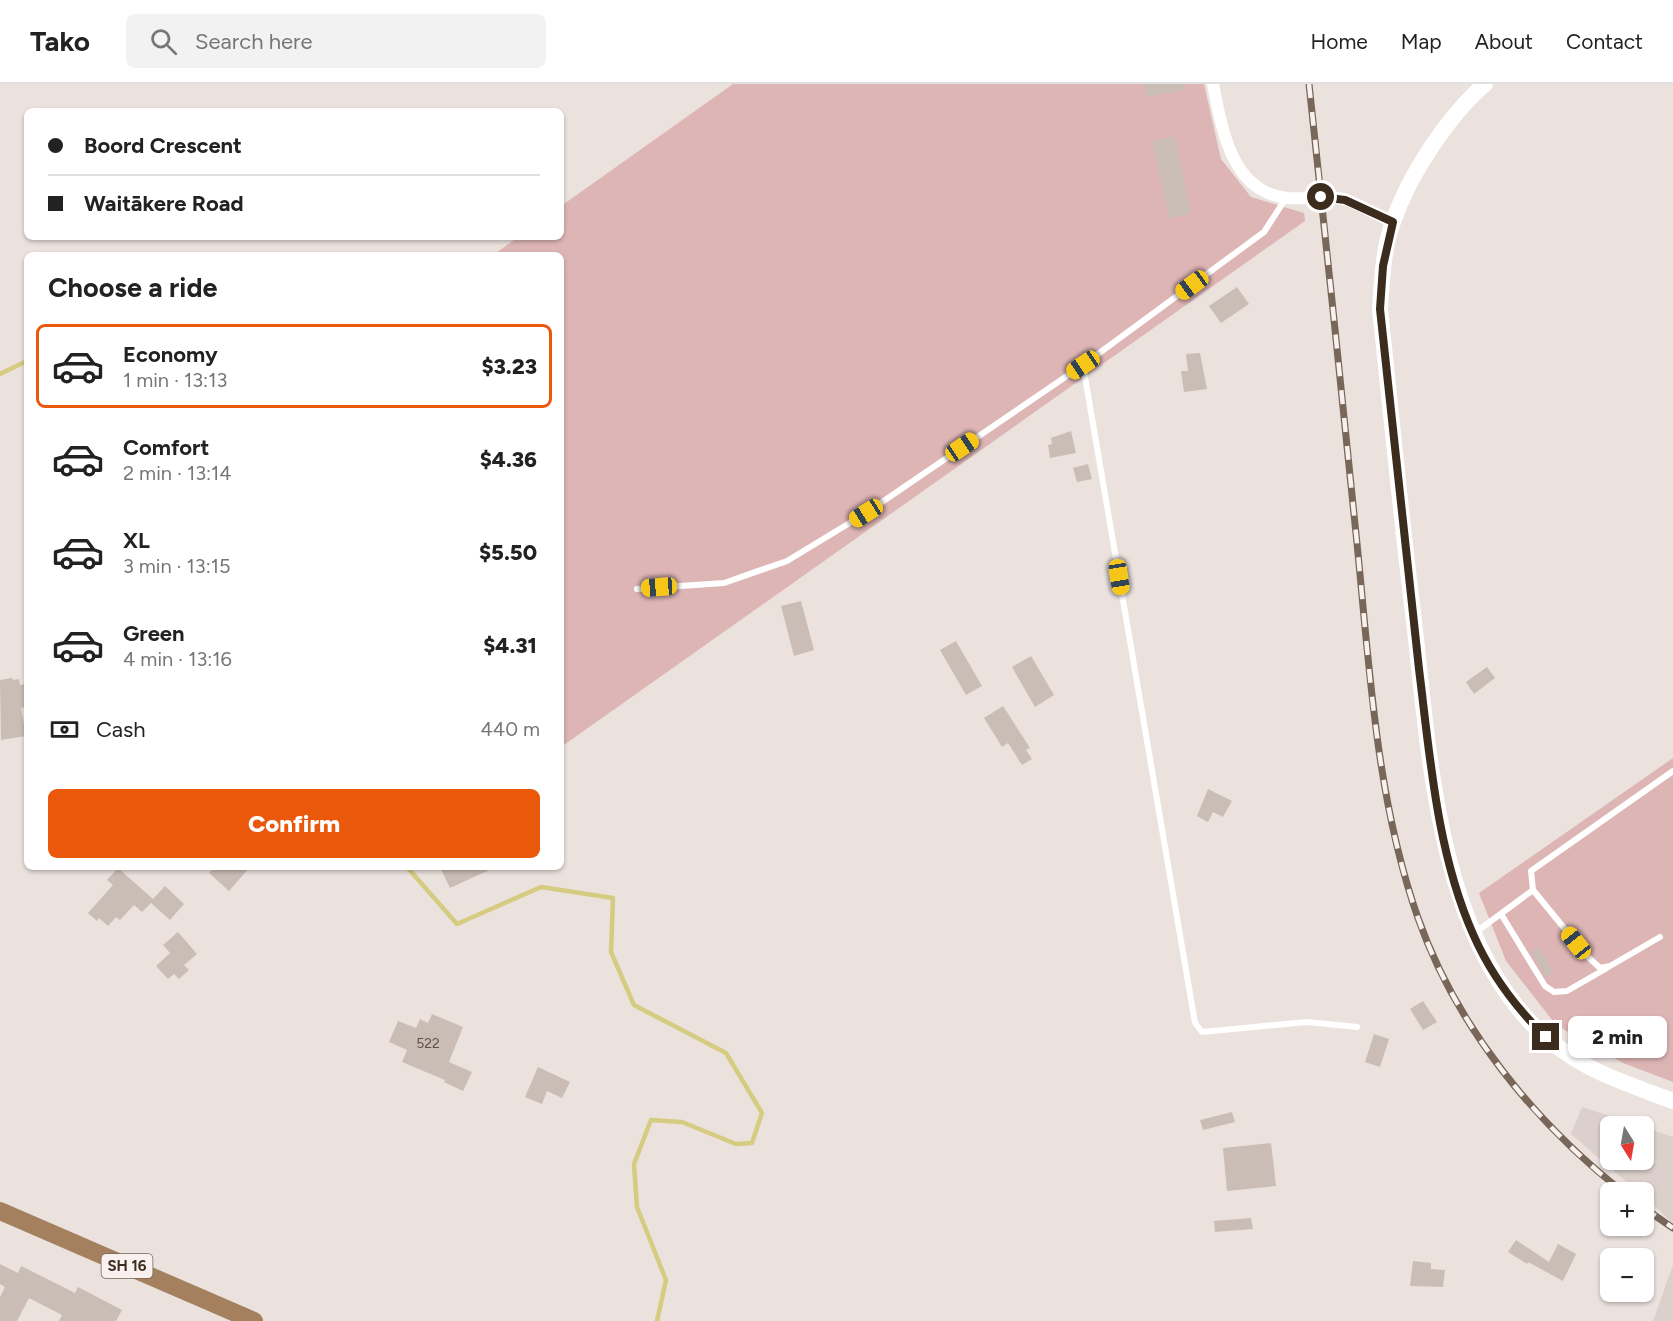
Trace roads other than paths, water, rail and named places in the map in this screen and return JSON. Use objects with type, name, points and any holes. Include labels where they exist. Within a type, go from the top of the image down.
[{"type":"main road","name":"SH 16","points":[[0,1211],[254,1321]]},
{"type":"street","points":[[1213,84],[1229,150],[1243,176],[1268,193],[1287,198],[1345,200],[1393,222]]},
{"type":"street","points":[[1485,84],[1472,95],[1434,144],[1393,222],[1383,266],[1380,309],[1406,553],[1440,812],[1451,871],[1473,935],[1517,1007],[1546,1037],[1572,1058],[1604,1076],[1673,1101]]},
{"type":"lane","points":[[637,589],[724,583],[788,561],[866,513],[1083,365],[1264,232],[1287,198]]},
{"type":"lane","points":[[1083,365],[1195,1023],[1202,1032],[1307,1022],[1357,1027]]},
{"type":"lane","points":[[1610,966],[1600,968],[1587,956],[1533,890],[1531,871],[1673,771]]},
{"type":"lane","points":[[1473,935],[1533,890]]},
{"type":"lane","points":[[1501,914],[1545,986],[1554,992],[1567,991],[1660,937]]},
{"type":"waterway","points":[[0,374],[24,362]]},
{"type":"waterway","points":[[410,870],[457,924],[541,887],[613,898],[611,952],[634,1005],[726,1053],[762,1113],[752,1143],[736,1144],[682,1122],[651,1120],[634,1164],[637,1207],[666,1280],[657,1321]]},
{"type":"railway","points":[[1309,84],[1369,673],[1382,773],[1403,871],[1434,958],[1476,1034],[1529,1103],[1590,1165],[1611,1182]]},
{"type":"railway","points":[[1654,1215],[1673,1228]]}]
